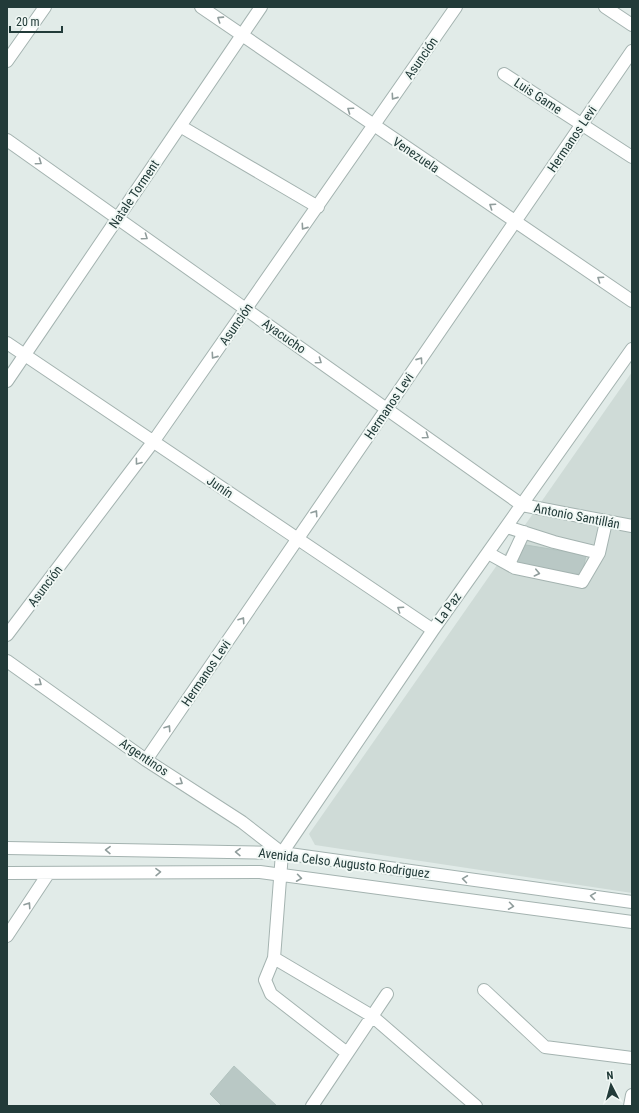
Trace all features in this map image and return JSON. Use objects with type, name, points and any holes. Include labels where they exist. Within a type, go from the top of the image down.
[{"type":"street","points":[[7,61],[45,7]]},
{"type":"street","name":"Venezuela","points":[[201,7],[243,34],[374,126],[632,301]]},
{"type":"street","name":"Natale Torment","points":[[7,382],[262,7]]},
{"type":"street","name":"Asunción","points":[[7,635],[153,442],[247,310],[456,7]]},
{"type":"street","points":[[606,7],[632,25]]},
{"type":"street","name":"Hermanos Levi","points":[[146,760],[632,52]]},
{"type":"street","name":"Luis Game","points":[[504,74],[632,157]]},
{"type":"street","points":[[180,126],[318,207]]},
{"type":"street","name":"Ayacucho","points":[[7,140],[522,505]]},
{"type":"street","name":"Junín","points":[[7,342],[432,630]]},
{"type":"street","name":"La Paz","points":[[347,1053],[271,994],[265,980],[274,958],[282,853],[432,630],[507,527],[632,349]]},
{"type":"street","name":"Antonio Santillán","points":[[522,505],[632,526]]},
{"type":"street","points":[[488,553],[515,568],[582,582],[599,553],[606,522]]},
{"type":"street","points":[[507,527],[599,553]]},
{"type":"street","points":[[509,564],[524,532]]},
{"type":"street","name":"Argentinos","points":[[7,661],[146,760],[242,822],[282,853]]},
{"type":"street","name":"Avenida Celso Augusto Rodriguez","points":[[7,848],[282,853],[632,902]]},
{"type":"street","name":"Avenida Celso Augusto Rodriguez","points":[[7,873],[48,874],[200,871],[260,872],[632,922]]},
{"type":"street","points":[[7,936],[48,874]]},
{"type":"street","points":[[274,958],[372,1016],[476,1106]]},
{"type":"street","points":[[484,990],[544,1046],[632,1058]]},
{"type":"street","points":[[312,1106],[387,994]]},
{"type":"street","points":[[630,1106],[632,1095]]},
{"type":"shaded area","points":[[632,372],[632,893],[315,845],[309,834]]},
{"type":"building","points":[[520,544],[586,555],[582,575],[516,564]]},
{"type":"building","points":[[234,1066],[277,1106],[222,1106],[210,1094]]}]
